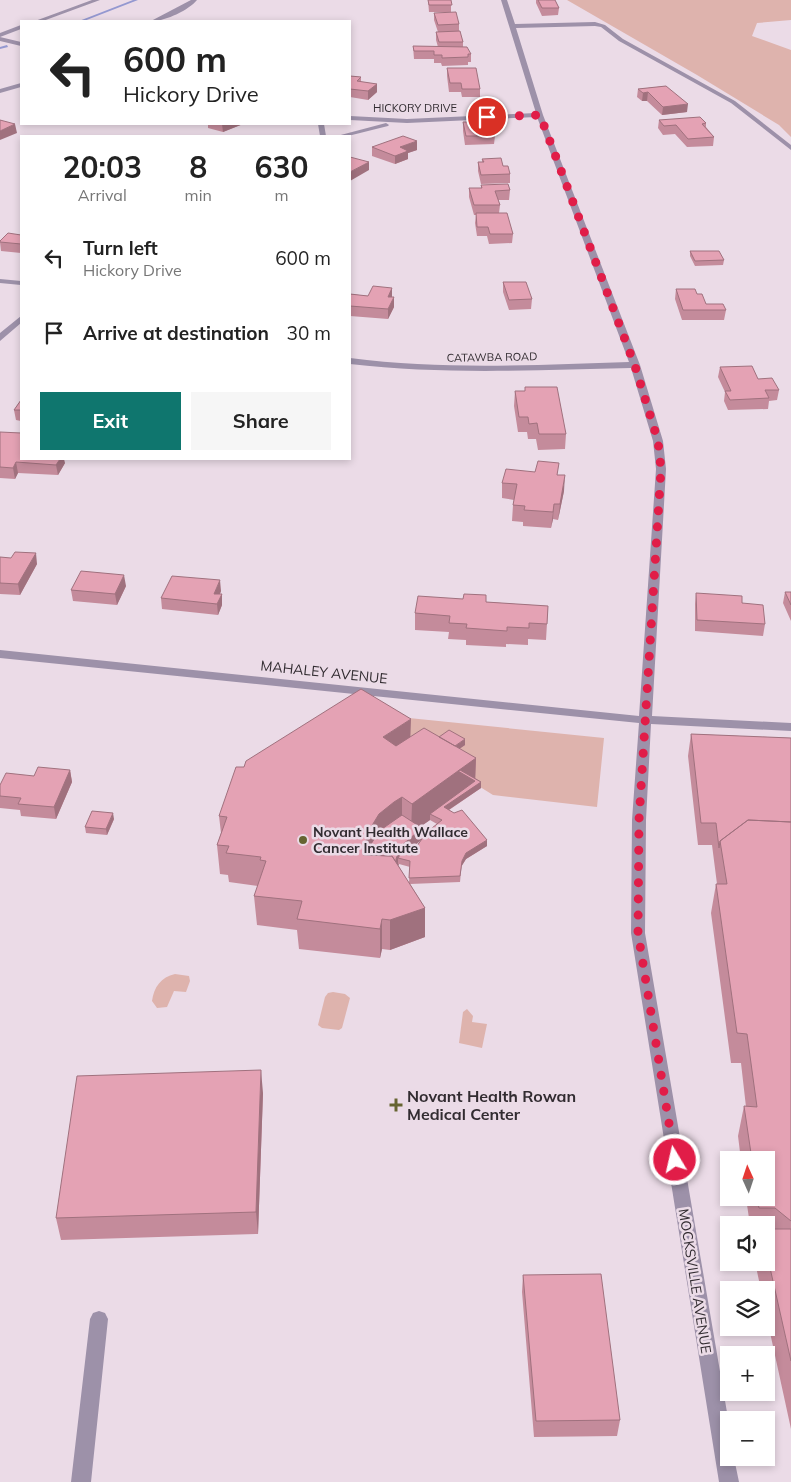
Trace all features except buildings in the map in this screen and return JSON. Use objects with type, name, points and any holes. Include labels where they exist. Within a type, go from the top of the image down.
[{"type":"street","points":[[41,20],[97,0]]},
{"type":"street","points":[[156,20],[192,4],[194,0]]},
{"type":"street","name":"MOCKSVILLE AVENUE","points":[[504,0],[540,115],[635,366],[658,441],[661,469],[639,820],[638,933],[729,1482]]},
{"type":"street","points":[[513,26],[595,24],[603,26],[621,40],[733,102],[791,148]]},
{"type":"street","points":[[3,34],[20,27]]},
{"type":"street","points":[[3,34],[20,36]]},
{"type":"street","points":[[0,39],[20,44]]},
{"type":"street","points":[[0,92],[20,85]]},
{"type":"street","name":"HICKORY DRIVE","points":[[351,118],[407,121],[540,115]]},
{"type":"street","points":[[344,135],[407,121]]},
{"type":"street","points":[[0,281],[20,282]]},
{"type":"street","points":[[0,338],[20,320]]},
{"type":"street","name":"CATAWBA ROAD","points":[[351,361],[390,367],[452,369],[635,366]]},
{"type":"street","name":"MAHALEY AVENUE","points":[[0,654],[644,720],[791,727]]},
{"type":"street","points":[[80,1482],[99,1319]]},
{"type":"shaded area","points":[[567,0],[791,0],[791,20],[757,23],[752,36],[791,50],[791,137],[779,125]]},
{"type":"shaded area","points":[[399,717],[604,738],[597,807],[493,795],[395,734]]},
{"type":"shaded area","points":[[175,974],[189,976],[190,981],[186,992],[174,991],[167,1007],[157,1008],[152,1001],[156,987],[162,980]]},
{"type":"shaded area","points":[[328,993],[345,994],[350,998],[342,1028],[339,1030],[322,1028],[318,1025],[325,997]]},
{"type":"shaded area","points":[[467,1009],[473,1016],[472,1022],[487,1024],[482,1048],[459,1043],[463,1012]]},
{"type":"waterway","points":[[84,20],[136,0]]},
{"type":"waterway","points":[[0,48],[7,46]]},
{"type":"place","name":"Novant Health Wallace Cancer Institute","points":[[303,840]]},
{"type":"place","name":"Novant Health Rowan Medical Center","points":[[396,1105]]},
{"type":"route","points":[[487,117],[540,115],[635,366],[658,441],[661,469],[639,820],[638,933],[675,1160]]}]
